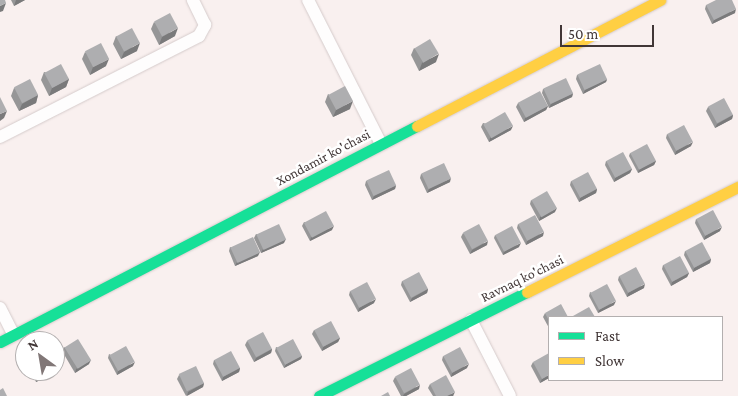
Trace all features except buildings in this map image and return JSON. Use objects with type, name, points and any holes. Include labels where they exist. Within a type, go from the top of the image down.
[{"type":"main road","name":"Xondamir ko'chasi","points":[[0,342],[660,0]]},
{"type":"main road","name":"Ravnaq ko'chasi","points":[[320,396],[738,187]]},
{"type":"street","points":[[0,137],[199,36],[205,25],[193,0]]},
{"type":"street","points":[[308,0],[381,144]]},
{"type":"street","points":[[0,308],[14,335]]},
{"type":"street","points":[[471,320],[510,396]]},
{"type":"traffic: fast","points":[[0,342],[417,126]]},
{"type":"traffic: fast","points":[[319,396],[527,292]]},
{"type":"traffic: slow","points":[[417,126],[660,0]]},
{"type":"traffic: slow","points":[[527,292],[738,187]]}]
